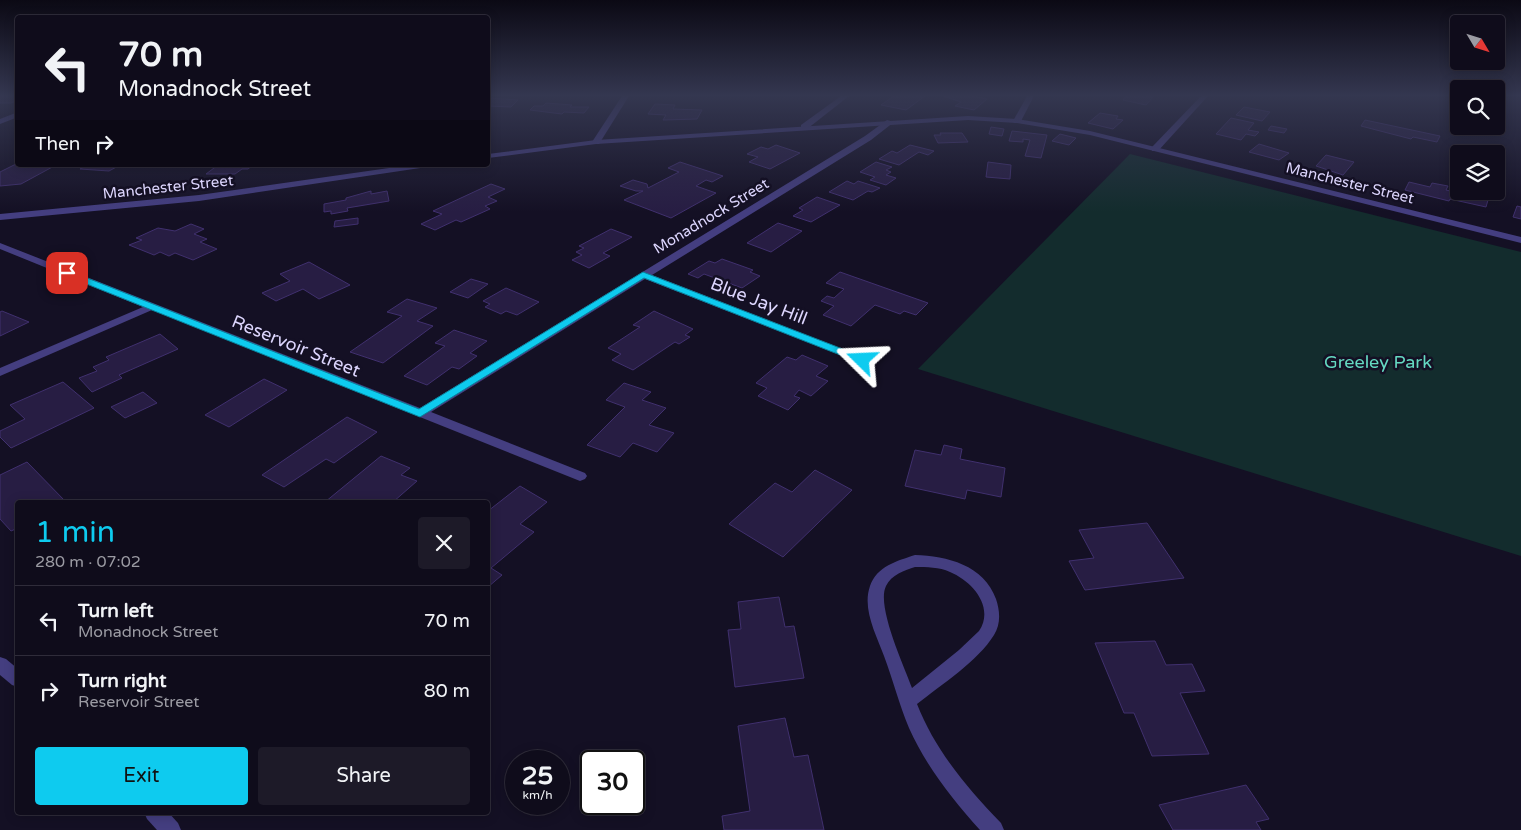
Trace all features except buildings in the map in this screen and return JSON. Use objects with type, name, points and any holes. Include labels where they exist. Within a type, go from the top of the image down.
[{"type":"street","points":[[596,142],[601,135]]},
{"type":"street","name":"Manchester Street","points":[[490,156],[596,142],[704,135]]},
{"type":"street","name":"Monadnock Street","points":[[420,413],[872,135]]},
{"type":"street","name":"Manchester Street","points":[[1092,135],[1521,240]]},
{"type":"street","points":[[1155,149],[1168,135]]},
{"type":"street","name":"Manchester Street","points":[[0,217],[199,198],[414,167]]},
{"type":"street","name":"Reservoir Street","points":[[0,246],[580,476]]},
{"type":"street","name":"Blue Jay Hill","points":[[643,275],[862,360]]},
{"type":"street","points":[[0,372],[150,307]]},
{"type":"street","points":[[908,701],[979,642],[989,630],[992,616],[990,600],[982,587],[962,570],[938,561],[920,560],[904,563],[891,571],[880,581],[876,596],[877,612],[908,701],[928,746],[973,808],[994,830]]},
{"type":"street","points":[[0,664],[15,677]]},
{"type":"street","points":[[157,815],[172,830]]},
{"type":"green space","name":"Greeley Park","points":[[1130,154],[1521,252],[1521,556],[918,369]]},
{"type":"route","points":[[67,273],[420,413],[643,275],[862,360]]}]
